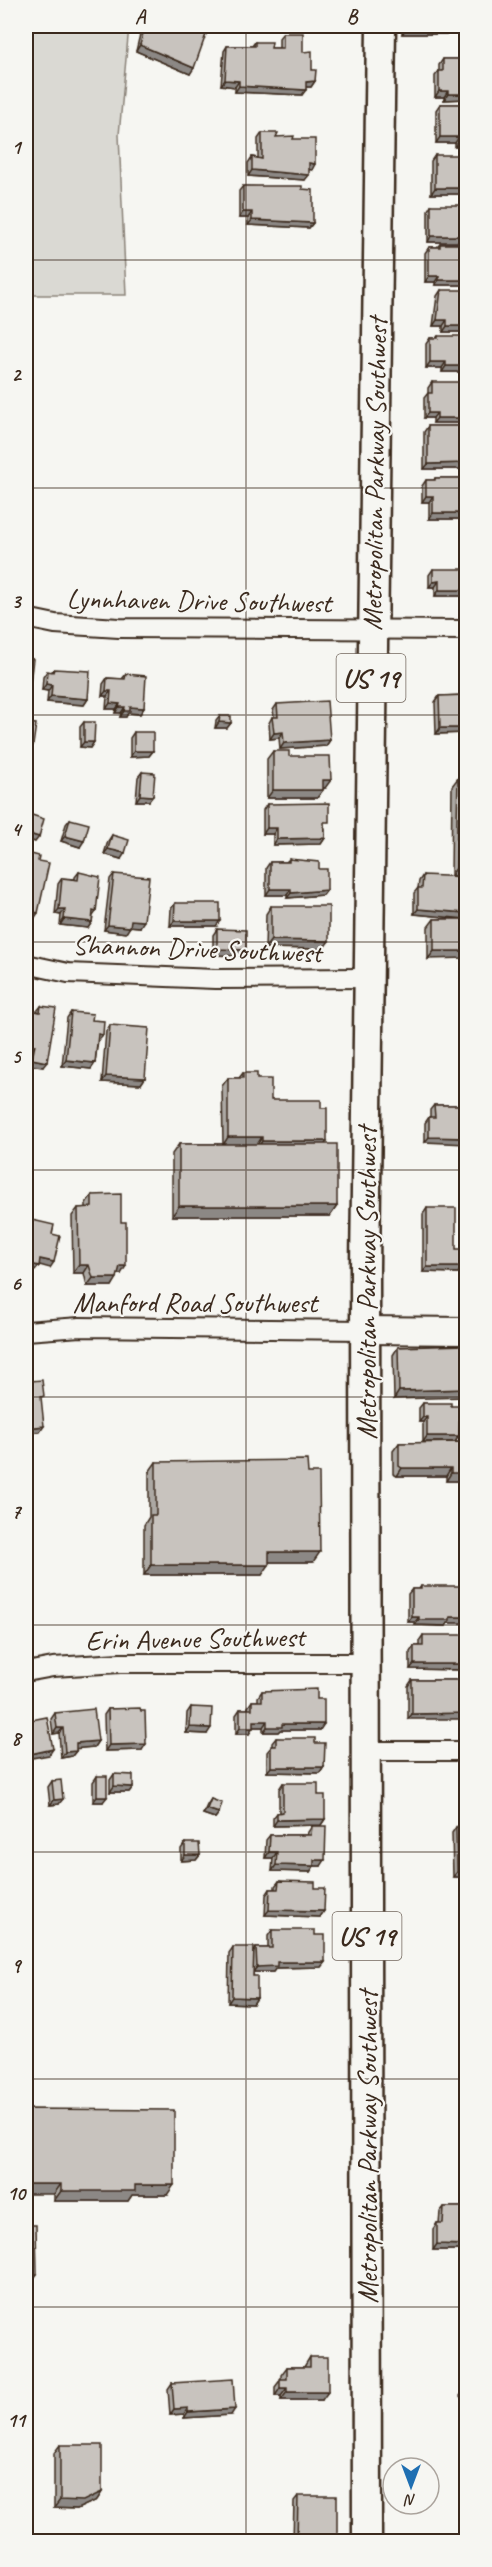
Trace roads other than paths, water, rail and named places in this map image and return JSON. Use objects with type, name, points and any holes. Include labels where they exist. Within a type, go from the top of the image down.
[{"type":"main road","name":"Metropolitan Parkway Southwest","points":[[367,2541],[365,1330],[381,26]]},
{"type":"main road","points":[[365,1330],[466,1331]]},
{"type":"street","name":"Lynnhaven Drive Southwest","points":[[26,618],[55,624],[119,628],[466,630]]},
{"type":"street","name":"Shannon Drive Southwest","points":[[26,964],[68,973],[215,980],[368,978]]},
{"type":"street","name":"Manford Road Southwest","points":[[26,1330],[80,1327],[365,1330]]},
{"type":"street","name":"Erin Avenue Southwest","points":[[26,1672],[53,1667],[120,1663],[367,1663]]},
{"type":"street","points":[[367,1751],[466,1751]]}]
